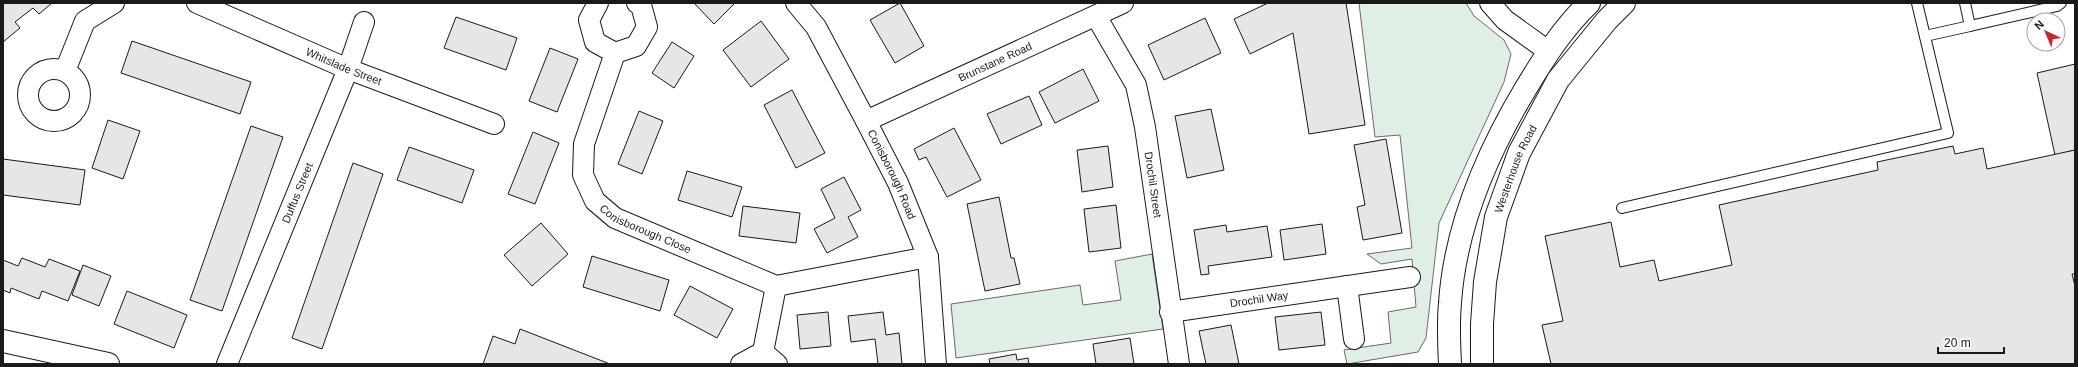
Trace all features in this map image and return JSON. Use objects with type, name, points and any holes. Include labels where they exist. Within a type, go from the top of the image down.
[{"type":"street","points":[[65,71],[85,21],[114,3]]},
{"type":"street","name":"Whitslade Street","points":[[197,3],[348,69],[494,124]]},
{"type":"street","points":[[598,3],[589,20],[595,42],[615,53],[636,46],[647,27],[641,5],[637,3]]},
{"type":"street","name":"Conisborough Road","points":[[796,3],[816,26],[866,121],[898,183],[928,257],[936,364]]},
{"type":"street","name":"Brunstane Road","points":[[866,121],[1124,3]]},
{"type":"street","points":[[1490,3],[1505,20],[1548,51]]},
{"type":"street","points":[[1450,364],[1450,301],[1462,233],[1481,174],[1505,123],[1548,51],[1589,3]]},
{"type":"street","name":"Westerhouse Road","points":[[1482,364],[1482,324],[1485,282],[1495,224],[1519,152],[1558,80],[1607,20],[1624,3]]},
{"type":"street","name":"Drochil Street","points":[[1096,16],[1136,85],[1145,126],[1170,312],[1179,364]]},
{"type":"street","name":"Duffus Street","points":[[228,364],[348,69],[364,22]]},
{"type":"street","name":"Conisborough Close","points":[[615,53],[584,144],[583,175],[595,201],[615,218],[776,286]]},
{"type":"street","points":[[741,364],[770,358],[776,286],[928,257]]},
{"type":"street","name":"Drochil Way","points":[[1170,312],[1410,277]]},
{"type":"street","points":[[1347,286],[1354,339]]},
{"type":"street","points":[[3,341],[108,364]]},
{"type":"lane","points":[[1622,208],[1948,133],[1917,3]]},
{"type":"lane","points":[[1965,3],[1970,26]]},
{"type":"lane","points":[[1925,36],[2057,6],[2061,3]]},
{"type":"green space","points":[[1359,3],[1466,3],[1474,16],[1504,40],[1511,54],[1504,82],[1439,223],[1426,338],[1418,352],[1347,364],[1344,350],[1391,343],[1388,312],[1416,307],[1412,259],[1381,264],[1367,254],[1412,248],[1400,135],[1375,137]]},
{"type":"green space","points":[[1152,254],[1163,329],[956,358],[951,304],[1080,285],[1083,305],[1121,300],[1115,261]]},
{"type":"building","points":[[3,3],[52,3],[39,14],[33,8],[15,22],[20,28],[3,42]]},
{"type":"building","points":[[694,3],[735,3],[714,24]]},
{"type":"building","points":[[900,3],[924,46],[895,63],[870,20]]},
{"type":"building","points":[[1268,3],[1346,3],[1365,125],[1309,134],[1293,33],[1250,54],[1234,19]]},
{"type":"building","points":[[456,17],[517,38],[506,70],[444,48]]},
{"type":"building","points":[[1205,18],[1221,53],[1164,80],[1148,45]]},
{"type":"building","points":[[761,21],[789,59],[751,87],[723,50]]},
{"type":"building","points":[[132,41],[251,82],[240,114],[121,73]]},
{"type":"building","points":[[672,42],[694,56],[674,88],[652,73]]},
{"type":"building","points":[[550,48],[578,59],[557,112],[529,101]]},
{"type":"building","points":[[2075,64],[2075,150],[2055,155],[2037,73]]},
{"type":"building","points":[[1083,69],[1099,101],[1055,123],[1039,92]]},
{"type":"building","points":[[792,90],[825,153],[796,168],[764,105]]},
{"type":"building","points":[[1029,96],[1042,125],[1001,144],[987,114]]},
{"type":"building","points":[[1211,109],[1224,170],[1187,178],[1175,116]]},
{"type":"building","points":[[639,111],[663,121],[642,174],[618,164]]},
{"type":"building","points":[[108,120],[140,131],[123,179],[92,168]]},
{"type":"building","points":[[251,126],[283,137],[222,311],[190,300]]},
{"type":"building","points":[[954,128],[981,180],[947,197],[926,157],[919,160],[914,149]]},
{"type":"building","points":[[533,132],[559,143],[535,204],[508,194]]},
{"type":"building","points":[[1386,139],[1402,233],[1363,240],[1357,207],[1365,205],[1354,145]]},
{"type":"building","points":[[1108,146],[1113,187],[1082,192],[1077,150]]},
{"type":"building","points":[[1953,146],[1955,154],[1983,148],[1987,169],[2075,150],[2075,274],[2072,274],[2075,286],[2075,364],[1551,364],[1542,325],[1563,321],[1545,236],[1611,222],[1620,267],[1654,260],[1659,281],[1732,265],[1719,205],[1878,170],[1877,162]]},
{"type":"building","points":[[409,147],[474,170],[462,203],[397,180]]},
{"type":"building","points":[[3,159],[85,170],[80,205],[3,195]]},
{"type":"building","points":[[353,163],[383,174],[322,349],[292,338]]},
{"type":"building","points":[[687,171],[742,187],[732,217],[678,200]]},
{"type":"building","points":[[844,177],[861,210],[848,217],[858,237],[827,253],[814,229],[835,218],[821,189]]},
{"type":"building","points":[[999,197],[1011,258],[1014,258],[1020,284],[985,291],[967,204]]},
{"type":"building","points":[[1116,205],[1121,248],[1089,252],[1084,209]]},
{"type":"building","points":[[743,206],[800,213],[796,243],[739,236]]},
{"type":"building","points":[[541,223],[568,254],[532,286],[504,255]]},
{"type":"building","points":[[1322,224],[1326,254],[1284,260],[1280,230]]},
{"type":"building","points":[[1226,225],[1227,232],[1267,226],[1272,257],[1208,266],[1209,274],[1201,275],[1194,230]]},
{"type":"building","points":[[592,256],[669,280],[660,311],[583,287]]},
{"type":"building","points":[[22,258],[45,267],[49,259],[80,271],[68,301],[42,291],[39,299],[11,288],[10,293],[3,290],[3,260],[18,266]]},
{"type":"building","points":[[83,265],[111,276],[99,306],[72,295]]},
{"type":"building","points":[[690,286],[733,309],[717,338],[674,315]]},
{"type":"building","points":[[127,291],[187,315],[174,348],[114,324]]},
{"type":"building","points":[[828,312],[831,346],[800,349],[797,315]]},
{"type":"building","points":[[883,312],[886,335],[899,333],[902,364],[878,364],[875,339],[851,342],[848,316]]},
{"type":"building","points":[[1321,312],[1325,345],[1279,350],[1275,317]]},
{"type":"building","points":[[1231,325],[1239,364],[1206,364],[1199,331]]},
{"type":"building","points":[[520,329],[610,364],[483,364],[493,336],[515,344]]},
{"type":"building","points":[[1130,338],[1134,364],[1096,364],[1093,344]]},
{"type":"building","points":[[1016,354],[1017,360],[1028,358],[1029,364],[990,364],[989,359]]}]
